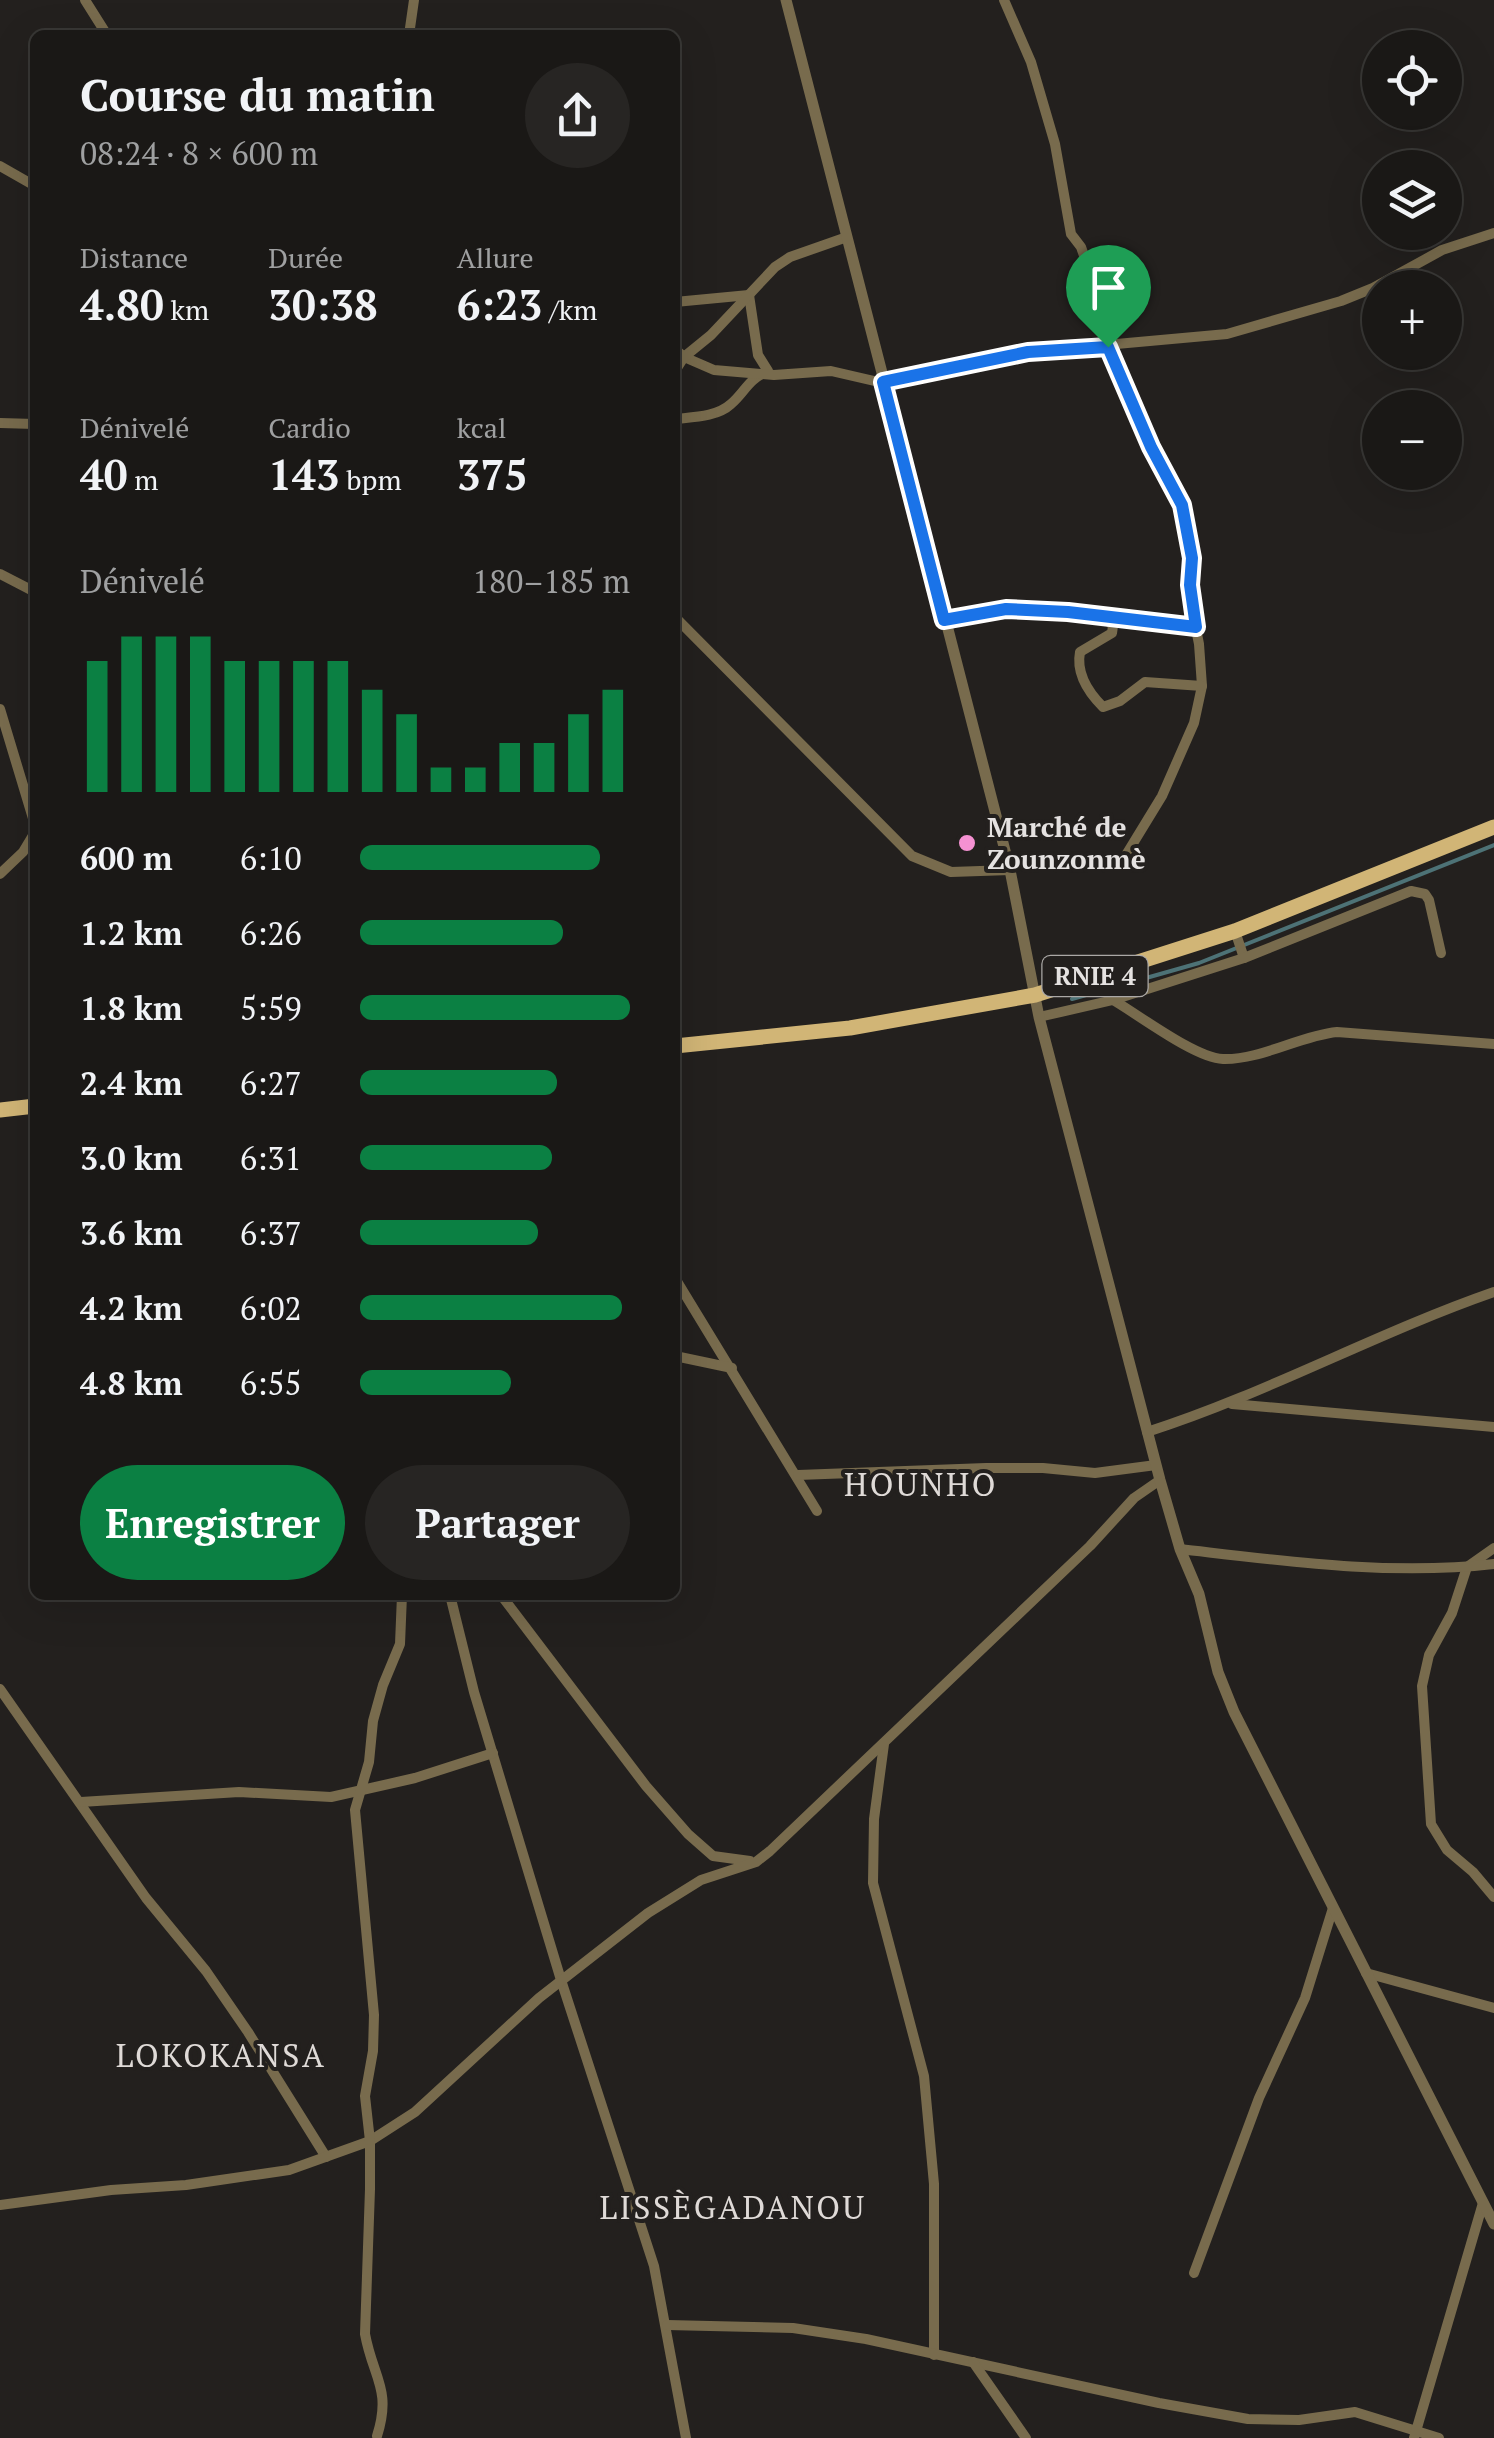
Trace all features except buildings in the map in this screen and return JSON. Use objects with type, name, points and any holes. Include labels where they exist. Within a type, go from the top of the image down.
[{"type":"main road","name":"RNIE 4","points":[[680,1045],[850,1028],[1035,995],[1240,946],[1494,827]]},
{"type":"main road","points":[[0,1110],[30,1107]]},
{"type":"street","points":[[85,0],[103,30]]},
{"type":"street","points":[[410,30],[414,0]]},
{"type":"street","points":[[786,0],[1010,870],[1038,1017],[1160,1480],[1180,1550],[1199,1594],[1218,1672],[1234,1712],[1494,2224]]},
{"type":"street","points":[[1004,0],[1031,62],[1055,144],[1071,234],[1081,246],[1104,313],[1108,347],[1151,447],[1182,505],[1192,558],[1190,585],[1202,686],[1194,723],[1162,796],[1118,868]]},
{"type":"street","points":[[0,166],[30,183]]},
{"type":"street","points":[[680,353],[714,370],[762,374],[831,372],[883,382],[1028,352],[1227,334],[1287,319],[1374,288],[1462,241],[1494,233]]},
{"type":"street","points":[[680,352],[711,335],[774,267],[790,257],[847,237]]},
{"type":"street","points":[[680,302],[750,295]]},
{"type":"street","points":[[680,418],[701,417],[729,406],[747,383],[768,371],[758,355],[750,295]]},
{"type":"street","points":[[0,423],[30,424]]},
{"type":"street","points":[[0,574],[30,589]]},
{"type":"street","points":[[944,620],[1006,609],[1196,627]]},
{"type":"street","points":[[1106,618],[1113,626],[1112,633],[1080,652],[1078,662],[1089,694],[1103,706],[1120,701],[1145,682],[1202,686]]},
{"type":"street","points":[[680,622],[912,856],[951,872],[1010,870]]},
{"type":"street","points":[[0,709],[30,812]]},
{"type":"street","points":[[0,874],[23,852],[30,839]]},
{"type":"street","points":[[1038,1017],[1112,1000],[1240,946],[1411,891],[1426,894],[1429,900],[1441,952]]},
{"type":"street","points":[[1112,1000],[1189,1047],[1217,1058],[1337,1032],[1494,1044]]},
{"type":"street","points":[[680,1286],[798,1474],[817,1511]]},
{"type":"street","points":[[1147,1432],[1231,1404],[1446,1309],[1494,1292]]},
{"type":"street","points":[[680,1357],[732,1368]]},
{"type":"street","points":[[1231,1404],[1494,1426]]},
{"type":"street","points":[[798,1474],[986,1468],[1095,1473],[1156,1465]]},
{"type":"street","points":[[0,2206],[110,2190],[186,2186],[289,2170],[370,2140],[415,2112],[561,1980],[648,1913],[692,1885],[756,1862],[1090,1546],[1134,1498],[1160,1480]]},
{"type":"street","points":[[1494,1548],[1467,1567],[1452,1613],[1423,1674],[1431,1824],[1447,1850],[1494,1897]]},
{"type":"street","points":[[1180,1550],[1385,1568],[1494,1564]]},
{"type":"street","points":[[377,2436],[385,2411],[365,2334],[370,2140],[365,2096],[373,2052],[374,2015],[355,1810],[369,1762],[382,1685],[400,1644],[402,1600]]},
{"type":"street","points":[[451,1600],[561,1980],[654,2266],[686,2438]]},
{"type":"street","points":[[506,1600],[646,1786],[688,1834],[713,1856],[756,1862]]},
{"type":"street","points":[[0,1688],[146,1898],[206,1971],[326,2157]]},
{"type":"street","points":[[884,1744],[874,1819],[873,1883],[924,2076],[929,2112],[934,2184],[934,2355]]},
{"type":"street","points":[[81,1802],[239,1792],[298,1797],[358,1792],[493,1753]]},
{"type":"street","points":[[1194,2273],[1229,2172],[1305,1998],[1333,1908]]},
{"type":"street","points":[[1366,1973],[1494,2008]]},
{"type":"street","points":[[1415,2434],[1483,2203]]},
{"type":"street","points":[[667,2326],[794,2328],[1248,2420],[1299,2420],[1355,2412],[1415,2434],[1439,2438]]},
{"type":"street","points":[[973,2362],[1026,2438]]},
{"type":"waterway","points":[[1072,999],[1199,963],[1494,845]]},
{"type":"place","name":"Marché de Zounzonmè","points":[[967,843]]},
{"type":"district","name":"HOUNHO","points":[[921,1485]]},
{"type":"district","name":"LOKOKANSA","points":[[221,2056]]},
{"type":"district","name":"LISSÈGADANOU","points":[[733,2208]]},
{"type":"route","points":[[1108,347],[1151,447],[1182,505],[1189,529],[1196,627],[1006,609],[944,620],[883,382],[1028,352],[1108,347]]}]
